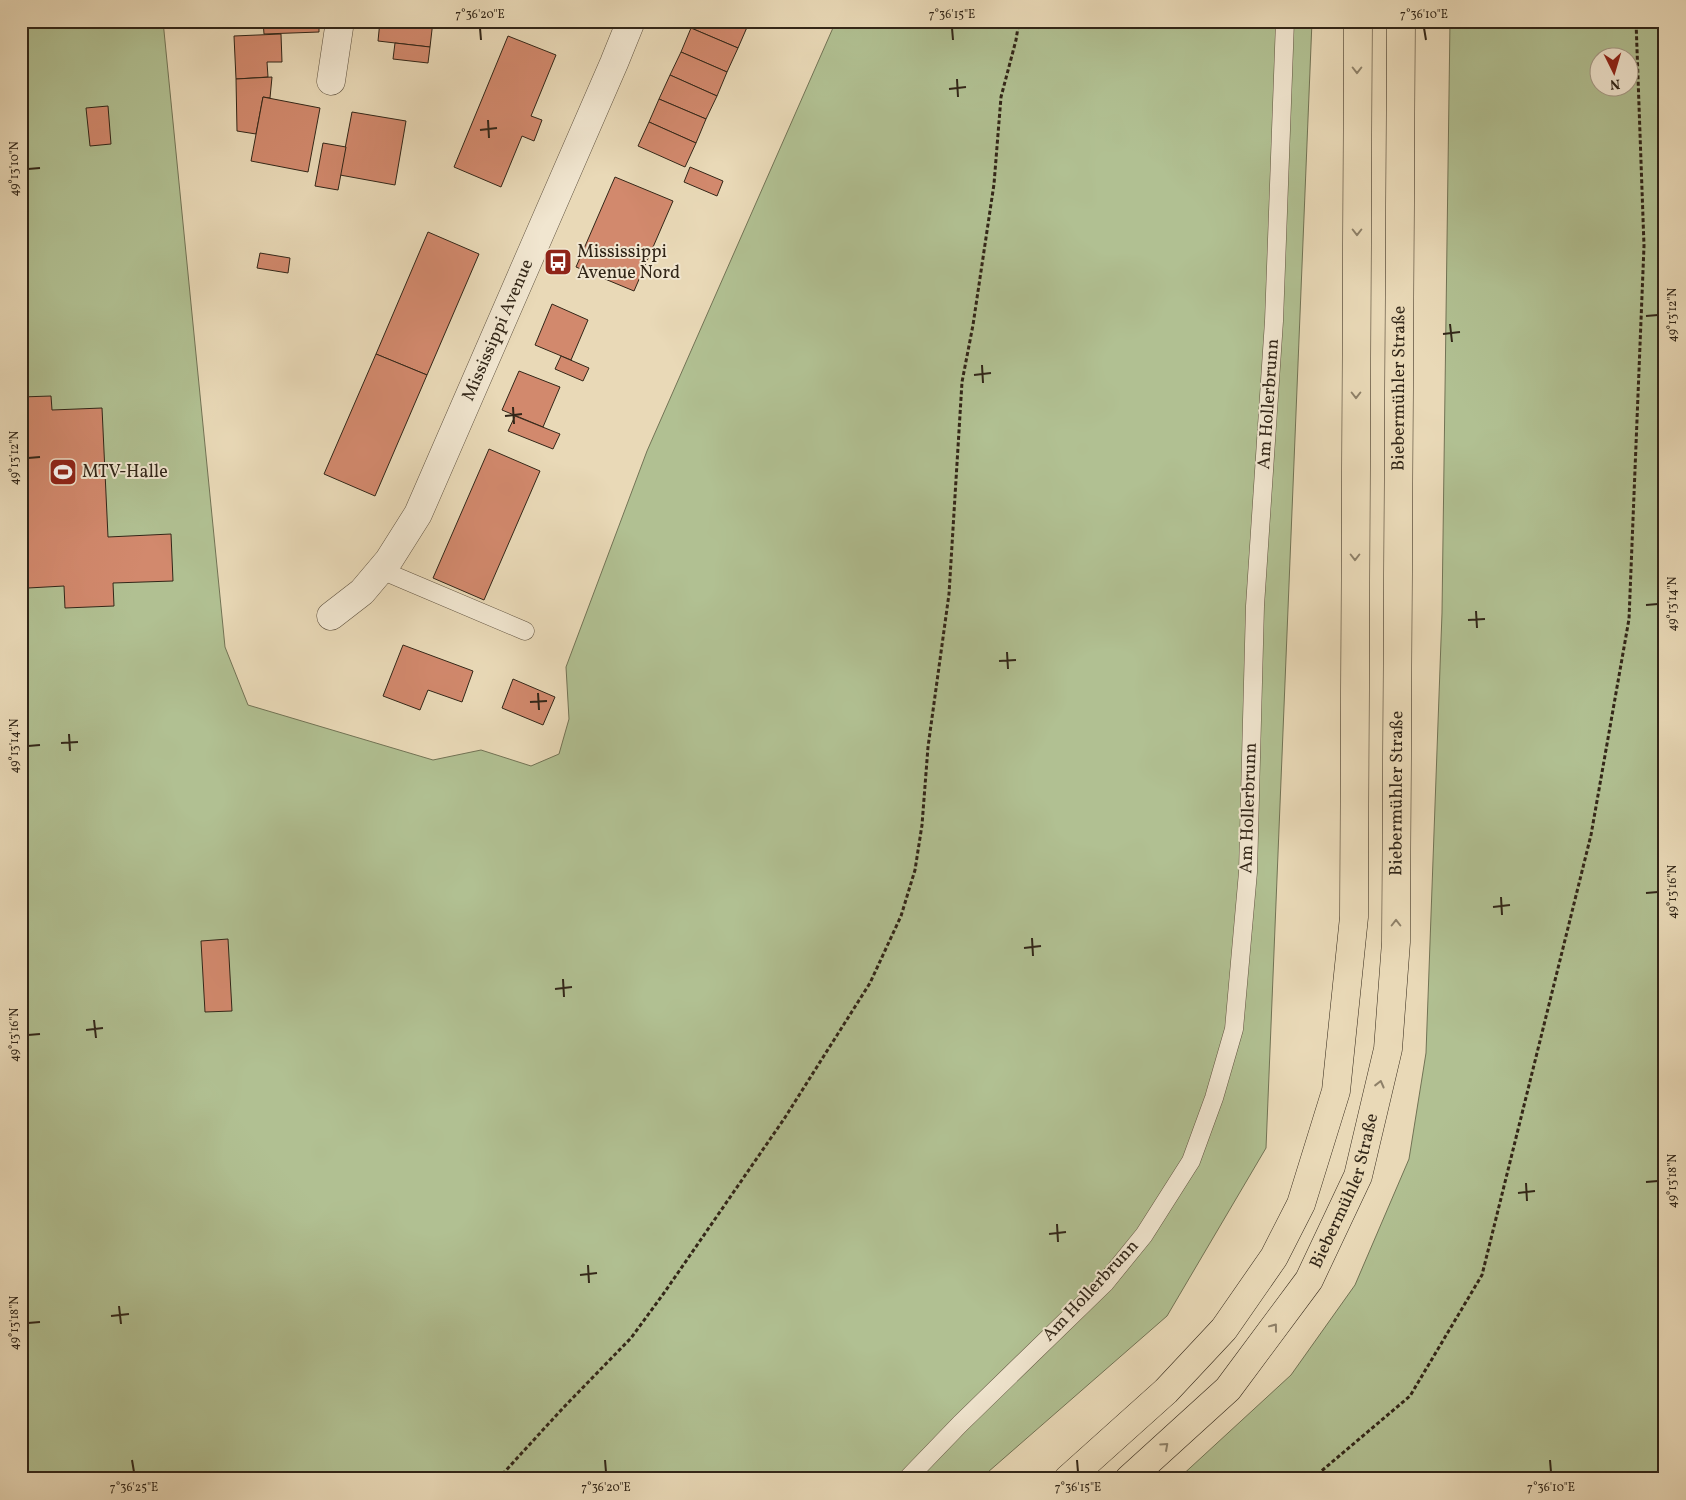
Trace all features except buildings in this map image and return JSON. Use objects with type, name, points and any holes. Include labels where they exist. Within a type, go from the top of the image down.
[{"type":"main road","points":[[1068,1479],[1166,1391],[1230,1321],[1274,1257],[1301,1204],[1336,1091],[1354,917],[1358,21]]},
{"type":"main road","name":"Biebermühler Straße","points":[[1129,1479],[1228,1389],[1310,1280],[1358,1176],[1388,1049],[1396,933],[1401,21]]},
{"type":"street","points":[[331,81],[340,21]]},
{"type":"street","name":"Mississippi Avenue","points":[[331,616],[362,592],[381,570],[418,514],[631,21]]},
{"type":"lane","name":"Am Hollerbrunn","points":[[907,1479],[960,1424],[1105,1283],[1144,1235],[1190,1161],[1214,1098],[1234,1029],[1248,872],[1255,606],[1274,321],[1285,21]]},
{"type":"lane","points":[[381,570],[525,631]]},
{"type":"path","points":[[498,1479],[631,1338],[664,1293],[784,1119],[865,991],[901,916],[915,870],[922,825],[928,747],[950,594],[962,382],[973,325],[994,184],[1001,97],[1016,40],[1018,21]]},
{"type":"path","points":[[1312,1479],[1410,1396],[1482,1275],[1591,834],[1629,619],[1644,246],[1636,21]]},
{"type":"green space","points":[[21,21],[163,21],[225,647],[248,705],[433,760],[481,750],[531,766],[559,754],[569,719],[566,667],[647,451],[836,21],[1312,21],[1266,1148],[1167,1316],[980,1479],[21,1479]]},
{"type":"green space","points":[[1450,21],[1665,21],[1665,1479],[1178,1479],[1291,1375],[1355,1285],[1409,1159],[1426,1053],[1442,613]]},
{"type":"place","name":"Mississippi Avenue Nord","points":[[558,262]]},
{"type":"place","name":"MTV-Halle","points":[[63,472]]}]
